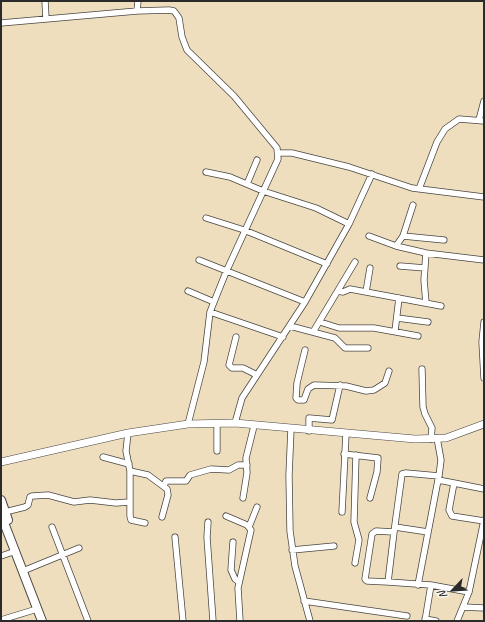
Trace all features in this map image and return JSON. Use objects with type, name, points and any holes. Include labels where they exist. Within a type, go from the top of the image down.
[{"type":"main road","points":[[1,500],[11,546],[16,551],[42,621]]},
{"type":"street","points":[[45,1],[46,19]]},
{"type":"street","points":[[138,1],[138,11]]},
{"type":"street","points":[[1,23],[138,11],[169,10],[177,14],[182,37],[187,50],[247,110],[277,148],[279,153],[278,159],[244,230],[210,312],[204,362],[188,424]]},
{"type":"street","points":[[419,189],[437,142],[445,129],[458,119],[482,120],[484,101]]},
{"type":"street","points":[[279,153],[292,154],[372,174],[405,186],[484,197]]},
{"type":"street","points":[[247,184],[257,160]]},
{"type":"street","points":[[206,172],[225,176],[263,191],[316,208],[349,224]]},
{"type":"street","points":[[235,423],[242,398],[305,302],[349,224],[372,174]]},
{"type":"street","points":[[396,246],[404,236],[413,205]]},
{"type":"street","points":[[206,218],[244,230],[327,264]]},
{"type":"street","points":[[369,236],[396,246],[426,253],[484,260]]},
{"type":"street","points":[[404,236],[444,240]]},
{"type":"street","points":[[426,253],[424,280],[426,303]]},
{"type":"street","points":[[199,260],[226,272],[305,302]]},
{"type":"street","points":[[313,332],[355,262]]},
{"type":"street","points":[[400,266],[425,268]]},
{"type":"street","points":[[366,292],[370,268]]},
{"type":"street","points":[[338,291],[343,292],[350,290],[366,292],[441,306]]},
{"type":"street","points":[[188,291],[214,302]]},
{"type":"street","points":[[395,332],[399,298]]},
{"type":"street","points":[[210,312],[283,337]]},
{"type":"street","points":[[397,318],[428,322]]},
{"type":"street","points":[[320,322],[339,328],[374,328],[418,336]]},
{"type":"street","points":[[484,322],[482,342],[484,378]]},
{"type":"street","points":[[290,326],[335,338],[345,348],[368,348]]},
{"type":"street","points":[[236,337],[230,365],[232,368],[243,368],[257,375]]},
{"type":"street","points":[[305,350],[297,382],[297,399],[304,400],[308,389],[314,385],[340,385],[366,391],[374,390],[385,382],[389,371]]},
{"type":"street","points":[[418,585],[441,460],[432,428],[424,414],[422,369]]},
{"type":"street","points":[[308,431],[309,418],[332,420],[340,385]]},
{"type":"street","points":[[1,462],[128,434],[188,424],[235,423],[346,434],[434,438],[461,434],[484,424]]},
{"type":"street","points":[[217,424],[218,451]]},
{"type":"street","points":[[243,498],[247,465],[246,458],[254,426]]},
{"type":"street","points":[[291,429],[288,475],[292,550],[310,621]]},
{"type":"street","points":[[128,434],[126,456],[130,471],[129,502],[131,520],[145,523]]},
{"type":"street","points":[[342,512],[346,434]]},
{"type":"street","points":[[344,454],[376,457],[378,460],[370,498]]},
{"type":"street","points":[[355,563],[359,540],[354,522],[356,455]]},
{"type":"street","points":[[103,457],[129,464]]},
{"type":"street","points":[[164,486],[166,481],[186,481],[190,476],[211,469],[229,470],[238,465],[247,465]]},
{"type":"street","points":[[130,471],[145,474],[164,486],[168,491],[162,516]]},
{"type":"street","points":[[388,582],[402,474],[438,478],[484,489]]},
{"type":"street","points":[[454,483],[450,514],[452,516],[484,520],[469,592],[457,621]]},
{"type":"street","points":[[3,514],[28,506],[30,497],[32,496],[48,495],[74,502],[90,500],[116,503],[129,502]]},
{"type":"street","points":[[240,621],[238,596],[239,582],[251,534],[249,527],[257,507]]},
{"type":"street","points":[[226,516],[249,527]]},
{"type":"street","points":[[208,522],[207,537],[213,621]]},
{"type":"street","points":[[52,527],[88,621]]},
{"type":"street","points":[[428,532],[395,529],[376,531],[372,534],[365,579],[367,581],[431,585],[469,592]]},
{"type":"street","points":[[175,537],[183,621]]},
{"type":"street","points":[[233,542],[231,570],[235,579],[239,582]]},
{"type":"street","points":[[292,550],[334,546]]},
{"type":"street","points":[[23,571],[79,548]]},
{"type":"street","points":[[1,556],[16,551]]},
{"type":"street","points":[[431,585],[425,620],[436,621]]},
{"type":"street","points":[[304,601],[407,616]]},
{"type":"street","points":[[463,607],[484,608]]},
{"type":"street","points":[[1,620],[37,609]]}]
